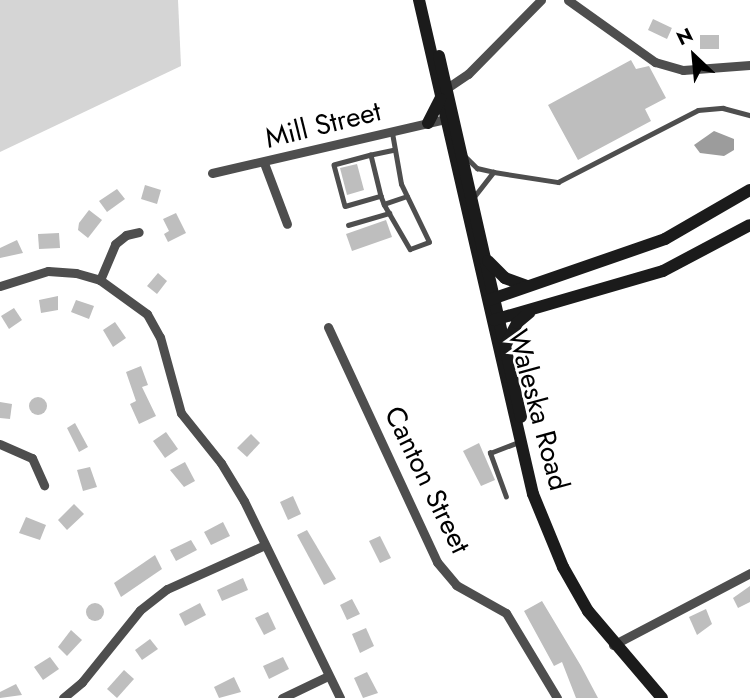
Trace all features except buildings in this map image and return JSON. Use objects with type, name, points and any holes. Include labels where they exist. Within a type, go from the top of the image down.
[{"type":"main road","points":[[419,0],[444,93],[445,119],[473,200],[486,258],[490,299]]},
{"type":"main road","points":[[425,0],[495,320],[663,271],[750,225]]},
{"type":"main road","points":[[428,123],[444,93]]},
{"type":"main road","points":[[490,299],[665,240],[750,190]]},
{"type":"main road","points":[[486,258],[505,278],[528,286]]},
{"type":"main road","points":[[505,346],[517,323],[534,309]]},
{"type":"main road","name":"Waleska Road","points":[[495,320],[505,346],[540,510]]},
{"type":"main road","name":"Waleska Road","points":[[495,320],[518,442],[540,510],[563,567],[613,645],[662,698]]},
{"type":"street","points":[[444,93],[468,74],[541,0]]},
{"type":"street","points":[[568,0],[655,62],[682,70],[750,65]]},
{"type":"street","name":"Mill Street","points":[[212,173],[445,119]]},
{"type":"street","points":[[264,163],[287,224]]},
{"type":"street","points":[[100,280],[116,244],[126,235],[139,232]]},
{"type":"street","points":[[0,286],[48,271],[100,280],[147,314],[160,337],[181,413],[221,463],[265,545],[340,698]]},
{"type":"street","name":"Canton Street","points":[[328,327],[437,562],[456,585],[506,613],[557,698]]},
{"type":"street","points":[[0,444],[32,458],[44,485]]},
{"type":"street","points":[[63,698],[82,682],[140,610],[167,589],[265,545]]},
{"type":"street","points":[[613,645],[750,573]]},
{"type":"street","points":[[282,698],[328,676]]},
{"type":"lane","points":[[457,152],[473,165],[494,172],[558,182],[698,110],[723,107],[750,115]]},
{"type":"lane","points":[[371,155],[376,165],[384,204],[411,249],[429,242],[401,184],[392,132]]},
{"type":"lane","points":[[382,191],[345,206],[334,164],[395,150]]},
{"type":"lane","points":[[390,162],[397,160]]},
{"type":"lane","points":[[473,200],[494,172]]},
{"type":"lane","points":[[392,174],[400,173]]},
{"type":"lane","points":[[395,186],[401,184]]},
{"type":"lane","points":[[384,204],[407,196]]},
{"type":"lane","points":[[348,225],[389,213]]},
{"type":"lane","points":[[506,497],[490,453],[518,442]]},
{"type":"shaded area","points":[[0,0],[178,0],[181,66],[0,152]]},
{"type":"shaded area","points":[[714,131],[734,139],[734,150],[724,156],[700,153],[694,145]]}]
